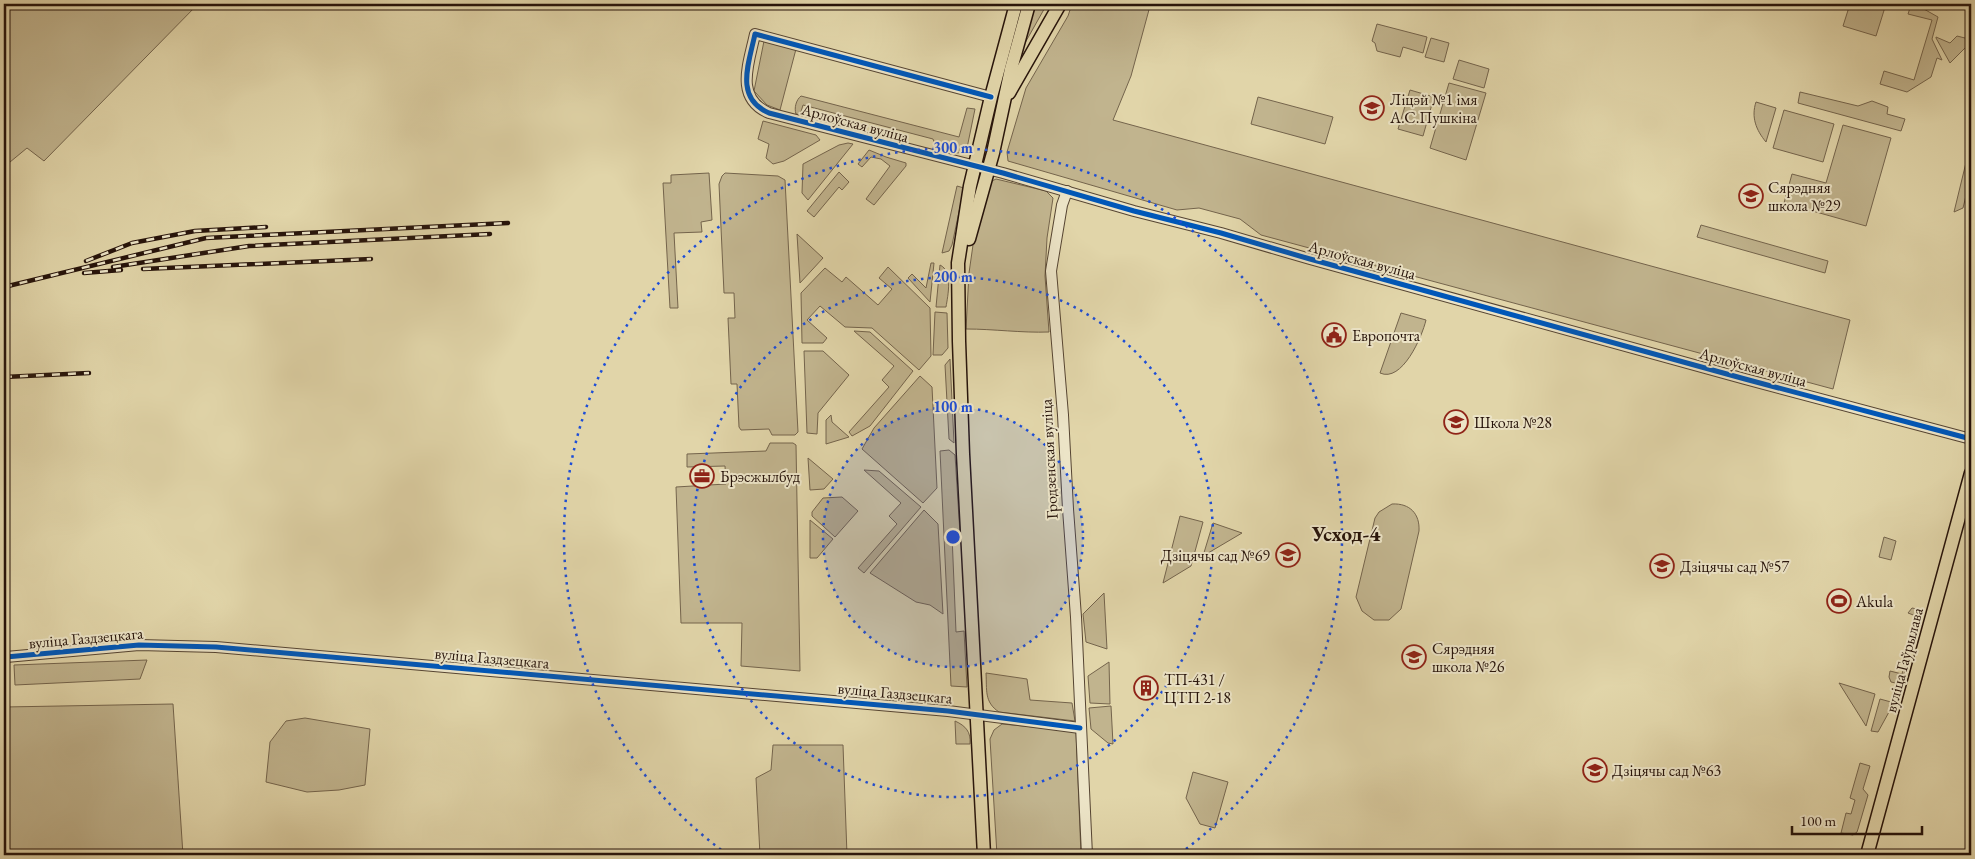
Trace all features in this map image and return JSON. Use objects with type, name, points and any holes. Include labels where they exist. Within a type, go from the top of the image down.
[{"type":"main road","points":[[984,855],[975,713],[959,341],[959,252],[974,167],[1016,4]]},
{"type":"main road","points":[[959,283],[1011,69],[1029,4]]},
{"type":"main road","points":[[1003,104],[1060,4]]},
{"type":"main road","name":"вуліца Гаўрылава","points":[[1868,855],[1971,473]]},
{"type":"street","name":"Арлоўская вуліца","points":[[991,97],[755,34],[746,82],[750,99],[758,107],[769,113],[1067,191],[1745,379],[1971,438]]},
{"type":"street","name":"Гродзенская вуліца","points":[[1067,191],[1062,205],[1051,272],[1063,415],[1076,617],[1087,855]]},
{"type":"street","name":"вуліца Газдзецкага","points":[[6,657],[140,645],[216,647],[975,713]]},
{"type":"street","points":[[975,713],[1080,728]]},
{"type":"shaded area","points":[[4,4],[198,4],[44,161],[27,148],[4,167]]},
{"type":"shaded area","points":[[1030,4],[1047,4],[1012,66]]},
{"type":"shaded area","points":[[1072,4],[1153,4],[1150,6],[1131,76],[1113,120],[1850,320],[1833,389],[1261,235],[1240,219],[1199,208],[1177,210],[1008,161],[1007,152],[1026,88],[1068,16]]},
{"type":"shaded area","points":[[1850,4],[1886,4],[1876,36],[1843,26]]},
{"type":"shaded area","points":[[1915,4],[1938,17],[1932,39],[1942,60],[1937,58],[1931,77],[1907,92],[1880,84],[1884,71],[1914,80],[1932,20],[1908,14],[1910,8]]},
{"type":"shaded area","points":[[1377,24],[1427,37],[1423,53],[1403,47],[1400,57],[1377,51],[1375,43],[1372,41]]},
{"type":"shaded area","points":[[1957,36],[1969,39],[1967,46],[1950,63],[1936,37],[1950,43]]},
{"type":"shaded area","points":[[1431,38],[1449,43],[1444,62],[1425,57]]},
{"type":"shaded area","points":[[764,41],[796,49],[780,110],[767,105],[754,91]]},
{"type":"shaded area","points":[[1459,60],[1489,69],[1484,88],[1453,79]]},
{"type":"shaded area","points":[[1449,83],[1486,93],[1466,160],[1430,148]]},
{"type":"shaded area","points":[[1410,90],[1434,97],[1423,136],[1398,129]]},
{"type":"shaded area","points":[[1800,92],[1858,106],[1872,101],[1888,107],[1887,114],[1905,119],[1901,131],[1798,103]]},
{"type":"shaded area","points":[[801,96],[959,137],[967,108],[975,109],[967,148],[957,153],[936,147],[933,139],[803,105],[800,115],[796,114],[796,104]]},
{"type":"shaded area","points":[[1258,97],[1333,117],[1325,144],[1251,124]]},
{"type":"shaded area","points":[[1756,102],[1776,108],[1766,142],[1755,123]]},
{"type":"shaded area","points":[[1784,110],[1834,124],[1823,162],[1773,148]]},
{"type":"shaded area","points":[[763,121],[816,135],[820,140],[784,161],[773,164],[766,158],[769,144],[758,139]]},
{"type":"shaded area","points":[[1843,125],[1891,138],[1866,226],[1784,203],[1792,174],[1826,183]]},
{"type":"shaded area","points":[[1971,142],[1971,175],[1963,208],[1954,212]]},
{"type":"shaded area","points":[[853,144],[808,200],[802,193],[803,164],[839,145]]},
{"type":"shaded area","points":[[869,150],[906,163],[906,166],[874,205],[866,199],[890,166],[881,159],[871,157],[862,167],[858,164]]},
{"type":"shaded area","points":[[839,172],[849,182],[842,190],[839,187],[814,217],[807,211]]},
{"type":"shaded area","points":[[709,173],[712,220],[701,222],[702,232],[674,233],[678,308],[670,308],[663,183],[671,183],[671,175]]},
{"type":"shaded area","points":[[725,173],[778,176],[785,180],[798,432],[795,435],[772,435],[769,429],[741,430],[739,427],[737,384],[731,384],[728,318],[735,318],[734,293],[724,293],[719,184]]},
{"type":"shaded area","points":[[996,179],[1046,191],[1053,198],[1047,238],[1045,276],[1049,332],[966,329],[969,273],[975,231],[988,183]]},
{"type":"shaded area","points":[[957,186],[964,188],[952,245],[949,251],[942,253]]},
{"type":"shaded area","points":[[1701,225],[1828,261],[1825,273],[1697,237]]},
{"type":"shaded area","points":[[797,234],[823,258],[800,283]]},
{"type":"shaded area","points":[[931,263],[934,263],[930,302],[908,278],[912,274],[926,288]]},
{"type":"shaded area","points":[[940,265],[947,272],[948,278],[946,307],[936,307]]},
{"type":"shaded area","points":[[888,267],[930,308],[931,356],[919,370],[872,328],[845,327],[820,306],[807,320],[827,338],[823,343],[802,343],[801,293],[825,268],[842,282],[846,277],[878,305],[892,289],[879,278]]},
{"type":"shaded area","points":[[935,312],[947,313],[948,348],[942,355],[933,355]]},
{"type":"shaded area","points":[[1401,313],[1426,320],[1424,328],[1410,357],[1403,365],[1396,371],[1388,374],[1380,373]]},
{"type":"shaded area","points":[[854,331],[870,332],[913,371],[870,426],[852,436],[849,432],[889,387],[882,380],[894,366]]},
{"type":"shaded area","points":[[804,351],[823,351],[849,375],[818,413],[817,434],[807,433]]},
{"type":"shaded area","points":[[950,359],[954,443],[949,439],[945,365]]},
{"type":"shaded area","points":[[920,376],[932,387],[937,488],[923,503],[862,449],[874,428]]},
{"type":"shaded area","points":[[831,415],[832,422],[849,437],[826,444],[826,420]]},
{"type":"shaded area","points":[[770,443],[793,443],[796,445],[800,671],[741,666],[742,623],[681,623],[676,487],[726,484],[725,466],[687,467],[687,454],[766,451]]},
{"type":"shaded area","points":[[949,450],[955,455],[960,534],[952,535],[956,632],[964,631],[967,687],[951,686],[940,451]]},
{"type":"shaded area","points":[[808,458],[833,479],[824,489],[810,490]]},
{"type":"shaded area","points":[[864,470],[879,471],[921,507],[864,573],[858,568],[897,524],[889,516],[901,503]]},
{"type":"shaded area","points":[[842,497],[858,511],[835,537],[812,516],[812,512],[823,498]]},
{"type":"shaded area","points":[[1392,504],[1404,505],[1413,511],[1418,519],[1419,531],[1401,609],[1389,620],[1374,620],[1362,611],[1356,597],[1375,518],[1379,512]]},
{"type":"shaded area","points":[[924,510],[938,524],[943,614],[930,605],[916,602],[870,573]]},
{"type":"shaded area","points":[[1180,516],[1203,522],[1191,566],[1163,583]]},
{"type":"shaded area","points":[[810,520],[833,539],[817,558],[810,558]]},
{"type":"shaded area","points":[[1213,523],[1242,533],[1203,556]]},
{"type":"shaded area","points":[[1884,537],[1896,541],[1891,560],[1879,557]]},
{"type":"shaded area","points":[[1104,593],[1107,649],[1086,642],[1083,614]]},
{"type":"shaded area","points":[[1912,608],[1920,612],[1900,684],[1891,682],[1889,677],[1890,671],[1902,674],[1916,616],[1908,613]]},
{"type":"shaded area","points":[[147,660],[140,679],[15,685],[14,665]]},
{"type":"shaded area","points":[[1109,662],[1110,704],[1090,703],[1088,676]]},
{"type":"shaded area","points":[[986,673],[1027,679],[1030,700],[1072,703],[1075,721],[999,712],[989,700]]},
{"type":"shaded area","points":[[1839,683],[1875,694],[1866,726]]},
{"type":"shaded area","points":[[1880,699],[1891,702],[1889,712],[1878,732],[1871,731]]},
{"type":"shaded area","points":[[173,704],[183,855],[4,855],[4,707]]},
{"type":"shaded area","points":[[1111,706],[1113,744],[1108,743],[1091,729],[1089,708]]},
{"type":"shaded area","points":[[305,718],[370,729],[365,785],[339,790],[307,792],[266,782],[270,742],[286,721]]},
{"type":"shaded area","points":[[955,721],[967,730],[970,736],[970,744],[956,744]]},
{"type":"shaded area","points":[[1002,724],[1076,731],[1081,855],[997,855],[990,739],[994,730]]},
{"type":"shaded area","points":[[773,745],[843,745],[847,855],[760,855],[756,778],[771,770]]},
{"type":"shaded area","points":[[1860,763],[1870,766],[1863,789],[1868,795],[1857,832],[1853,835],[1841,833],[1846,813],[1851,814],[1855,800],[1850,798]]},
{"type":"shaded area","points":[[1193,772],[1228,782],[1215,828],[1200,824],[1186,798]]},
{"type":"railway","points":[[4,287],[206,238],[508,223]]},
{"type":"railway","points":[[86,261],[132,243],[195,231],[266,227]]},
{"type":"railway","points":[[113,267],[249,246],[490,234]]},
{"type":"railway","points":[[143,269],[371,259]]},
{"type":"railway","points":[[84,273],[121,270]]},
{"type":"railway","points":[[4,377],[89,373]]},
{"type":"cycle path","points":[[991,97],[755,34],[748,68],[747,79],[751,98],[758,106],[769,113],[1003,173],[1134,211],[1221,233],[1745,379],[1971,439]]},
{"type":"cycle path","points":[[6,657],[139,645],[216,647],[948,711],[1080,728]]},
{"type":"place","name":"Ліцэй №1 імя А.С.Пушкіна","points":[[1372,108]]},
{"type":"place","name":"Сярэдняя школа №29","points":[[1751,196]]},
{"type":"place","name":"Европочта","points":[[1334,335]]},
{"type":"place","name":"Школа №28","points":[[1456,422]]},
{"type":"place","name":"Брэсжылбуд","points":[[702,476]]},
{"type":"place","name":"Дзіцячы сад №69","points":[[1288,555]]},
{"type":"place","name":"Дзіцячы сад №57","points":[[1662,566]]},
{"type":"place","name":"Akula","points":[[1839,601]]},
{"type":"place","name":"Сярэдняя школа №26","points":[[1414,657]]},
{"type":"place","name":"ТП-431 / ЦТП 2-18","points":[[1146,688]]},
{"type":"place","name":"Дзіцячы сад №63","points":[[1595,770]]},
{"type":"district","name":"Усход-4","points":[[1346,533]]}]
